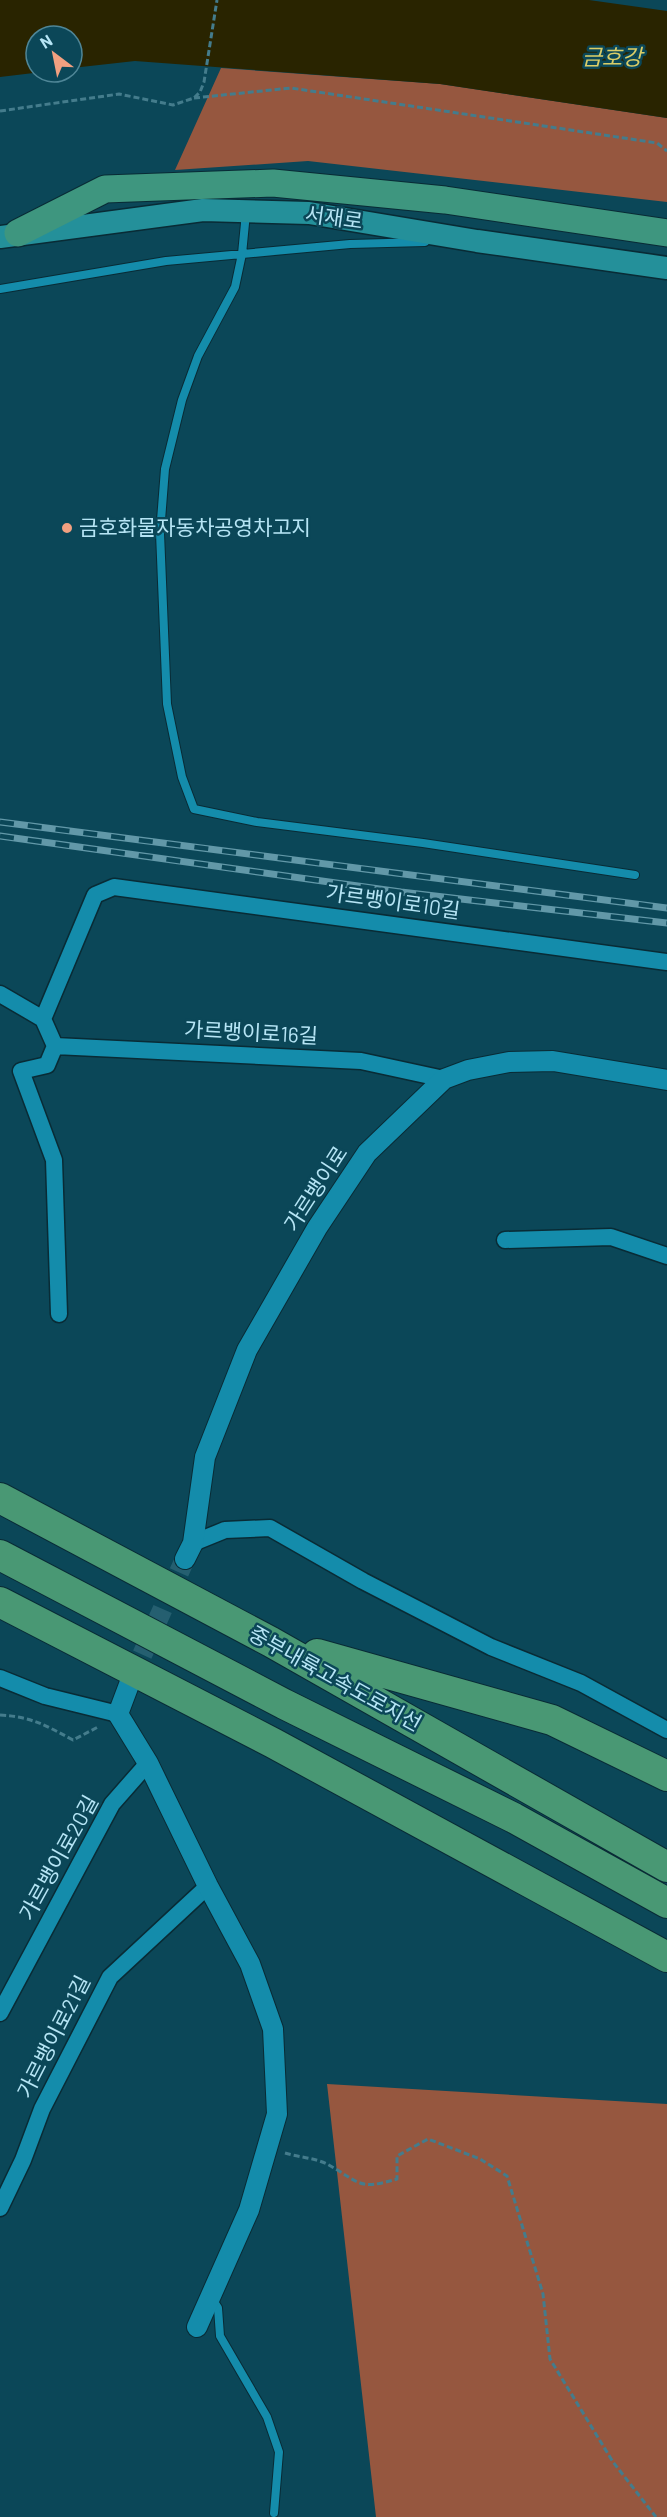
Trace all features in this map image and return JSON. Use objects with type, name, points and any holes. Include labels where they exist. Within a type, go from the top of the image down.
[{"type":"highway","points":[[9,235],[105,189],[273,183],[445,200],[667,233]]},
{"type":"highway","name":"중부내륙고속도로지선","points":[[0,1498],[272,1642],[667,1867]]},
{"type":"highway","name":"중부내륙고속도로지선","points":[[0,1556],[274,1699],[514,1818],[667,1903]]},
{"type":"highway","points":[[0,1602],[273,1743],[667,1957]]},
{"type":"highway","points":[[272,1642],[552,1720],[667,1776]]},
{"type":"main road","name":"서재로","points":[[9,235],[203,210],[309,213],[477,241],[667,268]]},
{"type":"street","name":"가르뱅이로10길","points":[[43,1019],[95,895],[114,886],[667,962]]},
{"type":"street","points":[[0,994],[43,1019],[55,1046],[47,1065],[21,1071],[54,1160],[59,1314]]},
{"type":"street","name":"가르뱅이로16길","points":[[55,1046],[361,1061],[444,1079]]},
{"type":"street","name":"가르뱅이로","points":[[189,1551],[205,1457],[247,1350],[317,1228],[367,1153],[444,1079],[468,1070],[509,1062],[553,1061],[667,1080]]},
{"type":"street","points":[[505,1240],[611,1238],[667,1256]]},
{"type":"street","points":[[189,1551],[225,1530],[270,1528],[363,1581],[480,1642],[581,1683],[667,1730]]},
{"type":"street","points":[[0,1678],[111,1719],[148,1763],[208,1886],[250,1964],[273,2029],[277,2114],[249,2210],[197,2327]]},
{"type":"street","points":[[111,1719],[130,1682]]},
{"type":"street","name":"가르뱅이로20길","points":[[0,2013],[112,1804],[148,1763]]},
{"type":"street","name":"가르뱅이로21길","points":[[0,2208],[24,2160],[42,2109],[110,1977],[208,1886]]},
{"type":"lane","points":[[246,211],[242,254],[235,287],[198,356],[165,469],[160,533],[167,704],[182,777],[194,809],[257,822],[423,843],[635,875]]},
{"type":"lane","points":[[0,289],[166,261],[350,244],[477,241]]},
{"type":"lane","points":[[210,2296],[218,2308],[220,2336],[267,2417],[279,2452],[274,2513]]},
{"type":"path","points":[[0,111],[119,94],[172,105],[194,98],[200,92],[204,82],[217,0]]},
{"type":"path","points":[[194,98],[291,88],[657,143],[667,151]]},
{"type":"path","points":[[0,1715],[24,1716],[45,1724],[73,1740],[111,1719]]},
{"type":"path","points":[[279,2152],[325,2163],[351,2180],[373,2186],[397,2179],[397,2156],[428,2139],[480,2159],[507,2176],[543,2294],[550,2360],[614,2462],[656,2517]]},
{"type":"shaded area","points":[[221,68],[440,84],[667,118],[667,202],[308,161],[175,170]]},
{"type":"shaded area","points":[[327,2084],[667,2104],[667,2517],[376,2517]]},
{"type":"water","name":"금호강","points":[[0,0],[589,0],[667,11],[667,118],[440,84],[135,61],[84,67],[84,24],[24,24],[24,74],[0,77]]},
{"type":"tunnel","points":[[130,1682],[185,1559]]},
{"type":"railway","points":[[0,822],[667,908]]},
{"type":"railway","points":[[0,836],[401,892],[667,923]]},
{"type":"place","name":"금호화물자동차공영차고지","points":[[67,528]]}]
